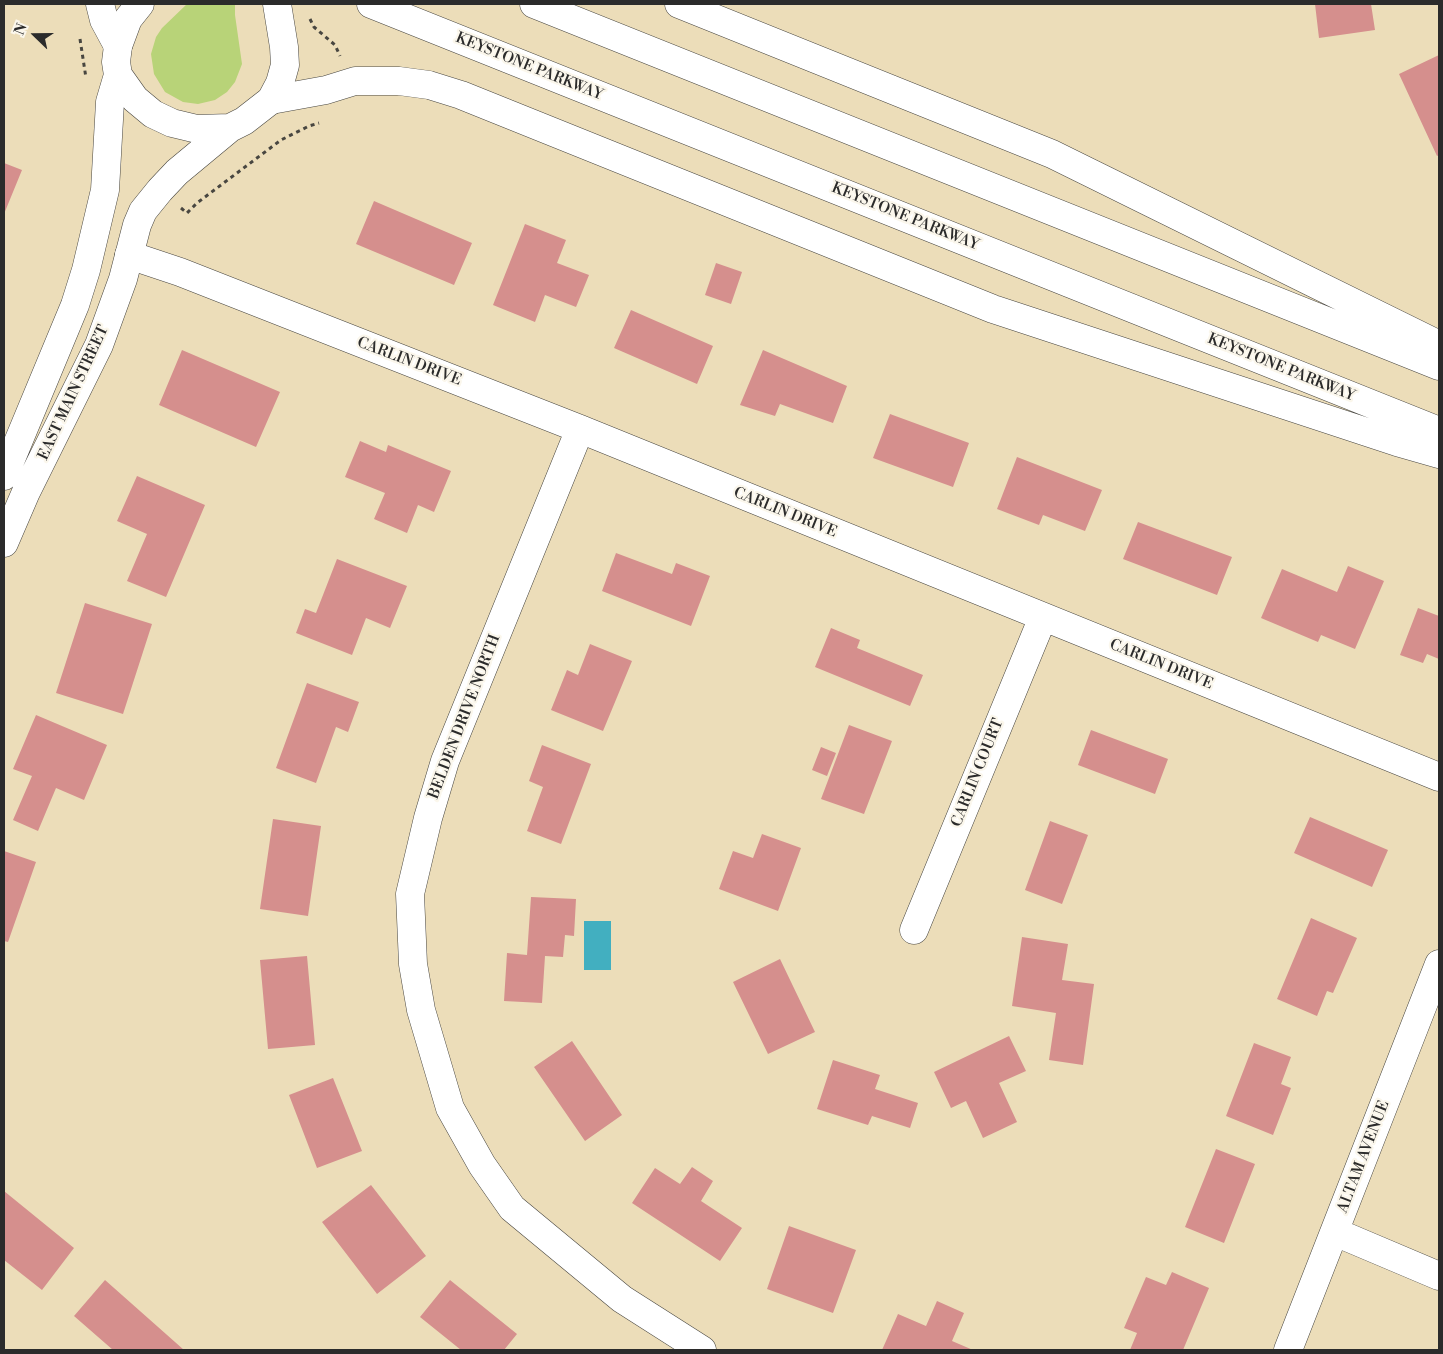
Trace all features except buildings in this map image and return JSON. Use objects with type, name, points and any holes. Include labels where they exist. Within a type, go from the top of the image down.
[{"type":"main road","points":[[100,4],[104,20],[118,46]]},
{"type":"main road","points":[[118,46],[128,19],[140,4]]},
{"type":"main road","points":[[270,100],[280,83],[285,65],[277,4]]},
{"type":"main road","name":"KEYSTONE PARKWAY","points":[[371,4],[1439,431]]},
{"type":"main road","points":[[534,4],[1439,366]]},
{"type":"main road","points":[[679,4],[1052,154],[1439,345]]},
{"type":"main road","name":"EAST MAIN STREET","points":[[4,476],[75,306],[86,270],[105,190],[110,102],[118,75],[116,62],[118,46]]},
{"type":"main road","points":[[118,75],[135,99],[154,114],[172,123],[197,129],[230,128]]},
{"type":"main road","points":[[270,100],[326,90],[356,81],[399,81],[429,85],[471,98],[993,308],[1397,442],[1439,454]]},
{"type":"main road","name":"EAST MAIN STREET","points":[[4,543],[26,492],[99,345],[123,280],[140,218],[160,190],[177,172],[230,128],[244,121],[270,100]]},
{"type":"main road","name":"CARLIN DRIVE","points":[[129,255],[171,269],[580,429],[1439,777]]},
{"type":"main road","name":"BELDEN DRIVE NORTH","points":[[580,429],[445,761],[428,818],[410,894],[413,964],[421,1010],[450,1108],[482,1165],[512,1208],[622,1299],[702,1350]]},
{"type":"main road","name":"CARLIN COURT","points":[[914,930],[1043,617]]},
{"type":"main road","name":"ALTAM AVENUE","points":[[1288,1350],[1439,964]]},
{"type":"main road","points":[[1335,1232],[1439,1276]]},
{"type":"path","points":[[307,13],[314,27],[335,45],[342,61]]},
{"type":"path","points":[[79,35],[86,86]]},
{"type":"path","points":[[187,213],[197,203],[281,140],[309,126],[328,120]]},
{"type":"green space","points":[[187,4],[235,4],[242,64],[235,82],[227,92],[215,100],[198,104],[183,102],[165,92],[154,74],[151,54],[156,37],[162,28]]},
{"type":"water","points":[[584,921],[611,921],[611,970],[584,970]]}]
